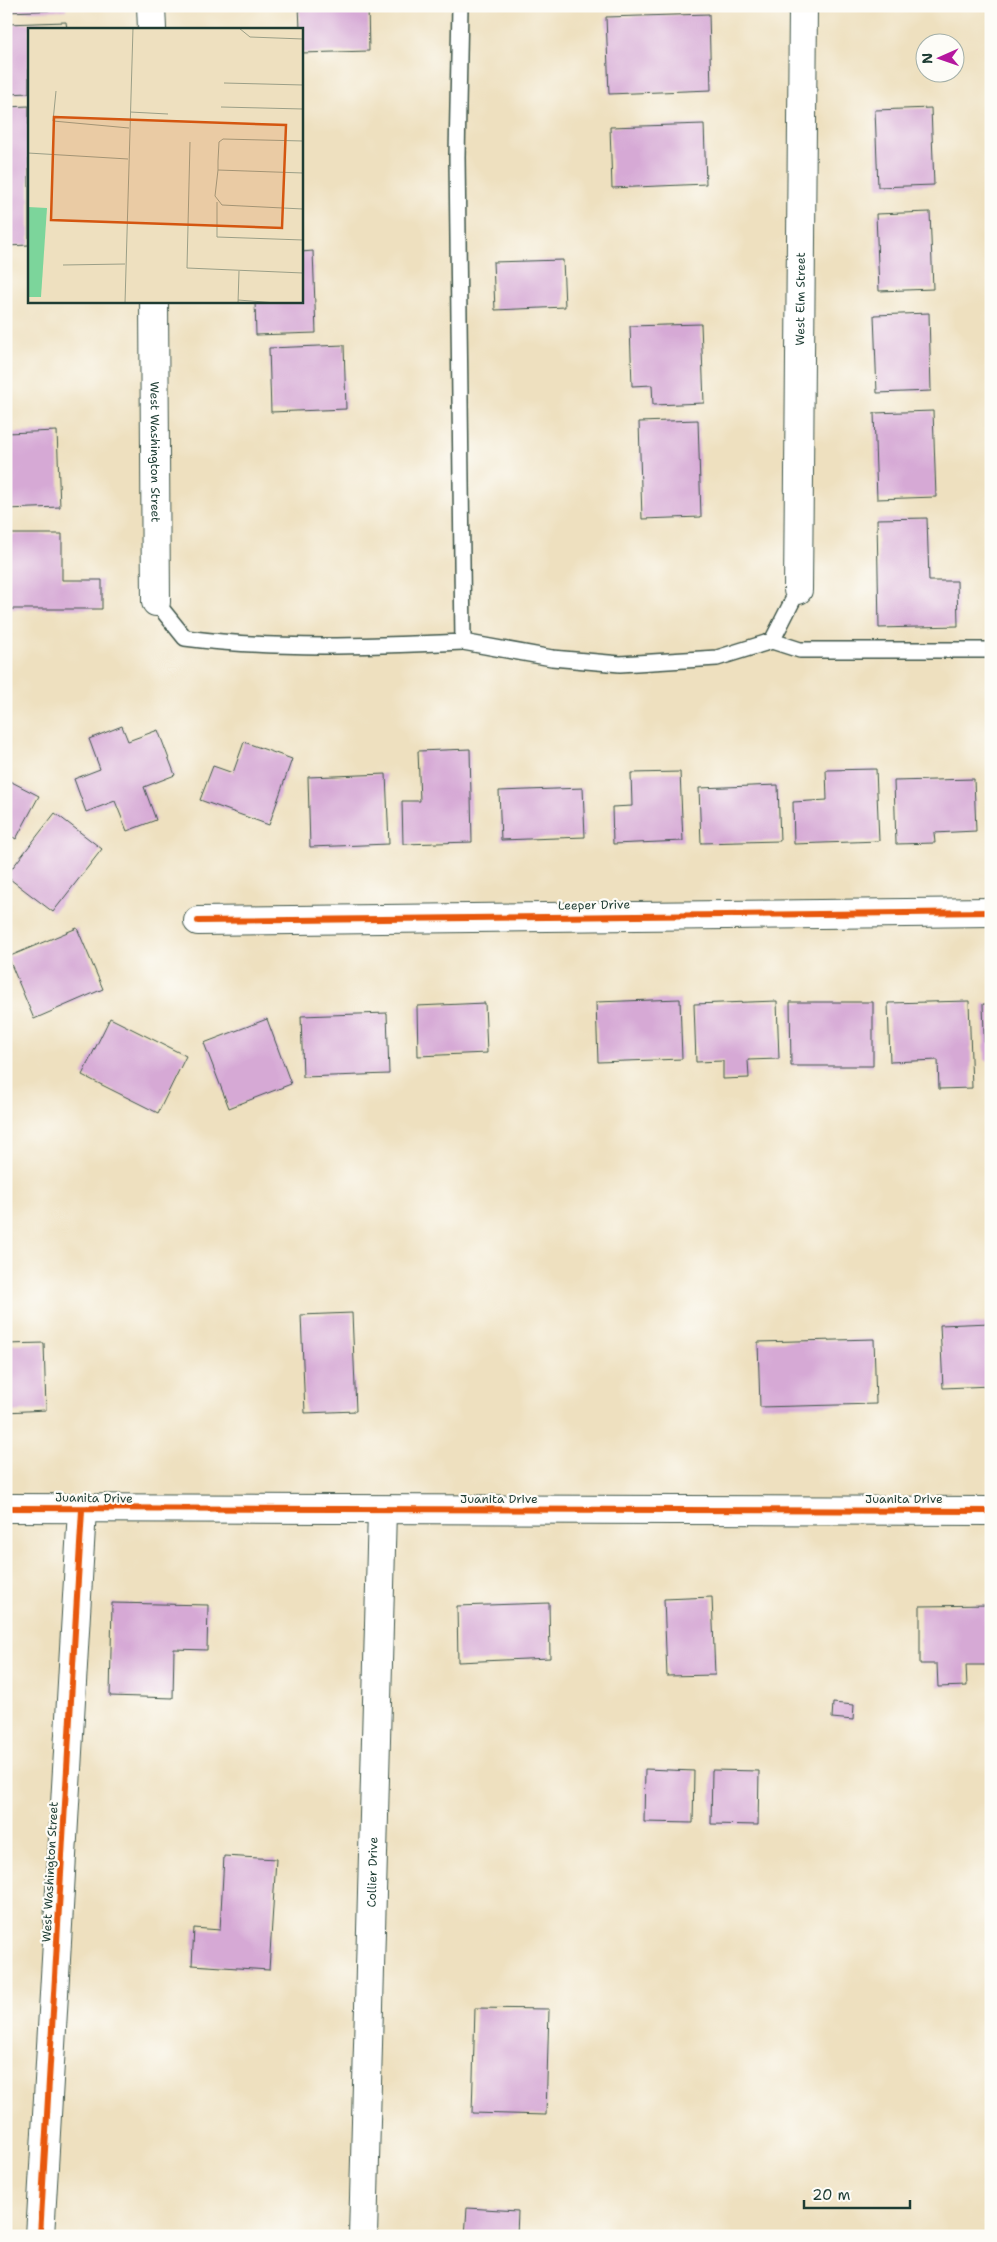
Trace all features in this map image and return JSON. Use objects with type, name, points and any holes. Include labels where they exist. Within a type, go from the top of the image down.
[{"type":"street","points":[[151,6],[152,28]]},
{"type":"street","name":"West Elm Street","points":[[798,590],[804,6]]},
{"type":"street","name":"West Washington Street","points":[[154,302],[156,602]]},
{"type":"street","name":"Leeper Drive","points":[[198,921],[991,912]]},
{"type":"street","name":"Juanita Drive","points":[[6,1508],[82,1510],[991,1511]]},
{"type":"street","name":"West Washington Street","points":[[40,2236],[82,1510]]},
{"type":"street","name":"Collier Drive","points":[[362,2236],[382,1510]]},
{"type":"lane","points":[[460,6],[457,157],[463,642]]},
{"type":"lane","points":[[772,641],[798,590]]},
{"type":"lane","points":[[156,602],[185,638],[223,643],[376,646],[463,642],[552,658],[620,664],[717,658],[772,641],[800,650],[991,650]]},
{"type":"building","points":[[6,6],[66,6],[66,10],[6,12]]},
{"type":"building","points":[[299,6],[368,6],[369,51],[302,53],[302,28],[300,28]]},
{"type":"building","points":[[709,14],[711,90],[609,94],[606,17]]},
{"type":"building","points":[[66,22],[67,28],[28,28],[28,93],[9,94],[6,24]]},
{"type":"building","points":[[28,106],[28,245],[6,246],[6,107]]},
{"type":"building","points":[[931,108],[934,185],[878,187],[875,110]]},
{"type":"building","points":[[704,124],[706,184],[612,188],[610,127]]},
{"type":"building","points":[[930,212],[933,289],[879,291],[876,214]]},
{"type":"building","points":[[313,251],[316,333],[256,335],[255,302],[302,302],[302,252]]},
{"type":"building","points":[[563,260],[565,307],[495,310],[493,262]]},
{"type":"building","points":[[929,313],[931,391],[877,393],[874,315]]},
{"type":"building","points":[[701,324],[704,403],[653,405],[652,385],[632,386],[630,326]]},
{"type":"building","points":[[344,345],[346,409],[271,412],[269,348]]},
{"type":"building","points":[[933,411],[936,497],[877,499],[874,413]]},
{"type":"building","points":[[698,420],[701,517],[642,519],[639,422]]},
{"type":"building","points":[[57,431],[60,507],[6,509],[6,433]]},
{"type":"building","points":[[927,518],[929,581],[957,581],[958,626],[879,628],[877,519]]},
{"type":"building","points":[[6,534],[62,534],[62,580],[102,580],[102,609],[6,609]]},
{"type":"building","points":[[122,726],[128,741],[158,730],[175,775],[144,787],[156,820],[127,831],[115,801],[86,812],[74,779],[100,769],[89,739]]},
{"type":"building","points":[[244,742],[292,759],[269,825],[200,800],[213,766],[233,773]]},
{"type":"building","points":[[470,749],[472,842],[403,844],[402,801],[420,801],[418,751]]},
{"type":"building","points":[[876,769],[879,841],[794,844],[793,802],[827,800],[826,770]]},
{"type":"building","points":[[680,772],[683,841],[613,844],[612,807],[632,806],[631,773]]},
{"type":"building","points":[[386,774],[389,844],[310,847],[308,777]]},
{"type":"building","points":[[6,779],[39,796],[16,839],[6,833]]},
{"type":"building","points":[[974,779],[976,831],[934,833],[935,843],[896,844],[894,781]]},
{"type":"building","points":[[778,785],[780,841],[701,843],[699,788]]},
{"type":"building","points":[[583,788],[585,837],[501,840],[499,791]]},
{"type":"building","points":[[55,813],[102,849],[53,912],[6,876]]},
{"type":"building","points":[[77,928],[103,989],[34,1019],[8,957]]},
{"type":"building","points":[[680,999],[682,1059],[598,1062],[596,1002]]},
{"type":"building","points":[[777,1001],[779,1059],[748,1060],[749,1078],[723,1079],[723,1061],[696,1062],[694,1004]]},
{"type":"building","points":[[969,1001],[972,1088],[939,1089],[938,1060],[890,1062],[888,1003]]},
{"type":"building","points":[[790,1002],[873,1002],[873,1066],[791,1066]]},
{"type":"building","points":[[485,1003],[487,1053],[418,1056],[417,1006]]},
{"type":"building","points":[[983,1004],[991,1004],[991,1061],[985,1061]]},
{"type":"building","points":[[387,1013],[389,1074],[303,1077],[301,1016]]},
{"type":"building","points":[[110,1018],[186,1056],[158,1113],[82,1075]]},
{"type":"building","points":[[267,1019],[291,1084],[229,1108],[204,1043]]},
{"type":"building","points":[[352,1313],[356,1411],[305,1413],[301,1315]]},
{"type":"building","points":[[991,1323],[991,1386],[943,1388],[940,1325]]},
{"type":"building","points":[[874,1339],[876,1404],[760,1407],[758,1342]]},
{"type":"building","points":[[44,1343],[46,1410],[6,1412],[6,1344]]},
{"type":"building","points":[[712,1597],[715,1675],[667,1676],[664,1599]]},
{"type":"building","points":[[112,1603],[208,1605],[207,1650],[174,1649],[173,1698],[110,1696]]},
{"type":"building","points":[[549,1603],[550,1658],[458,1662],[457,1606]]},
{"type":"building","points":[[991,1605],[991,1665],[966,1665],[967,1686],[938,1687],[937,1664],[920,1664],[920,1606]]},
{"type":"building","points":[[833,1703],[854,1705],[853,1720],[832,1718]]},
{"type":"building","points":[[645,1769],[694,1771],[693,1823],[644,1822]]},
{"type":"building","points":[[712,1770],[759,1771],[758,1825],[711,1824]]},
{"type":"building","points":[[224,1856],[276,1859],[269,1970],[192,1965],[194,1928],[220,1930]]},
{"type":"building","points":[[475,2008],[549,2009],[546,2115],[472,2113]]},
{"type":"building","points":[[467,2208],[518,2211],[517,2236],[465,2236]]},
{"type":"cycle path","points":[[198,921],[991,912]]},
{"type":"cycle path","points":[[6,1508],[991,1511]]},
{"type":"cycle path","points":[[40,2236],[82,1510]]}]
